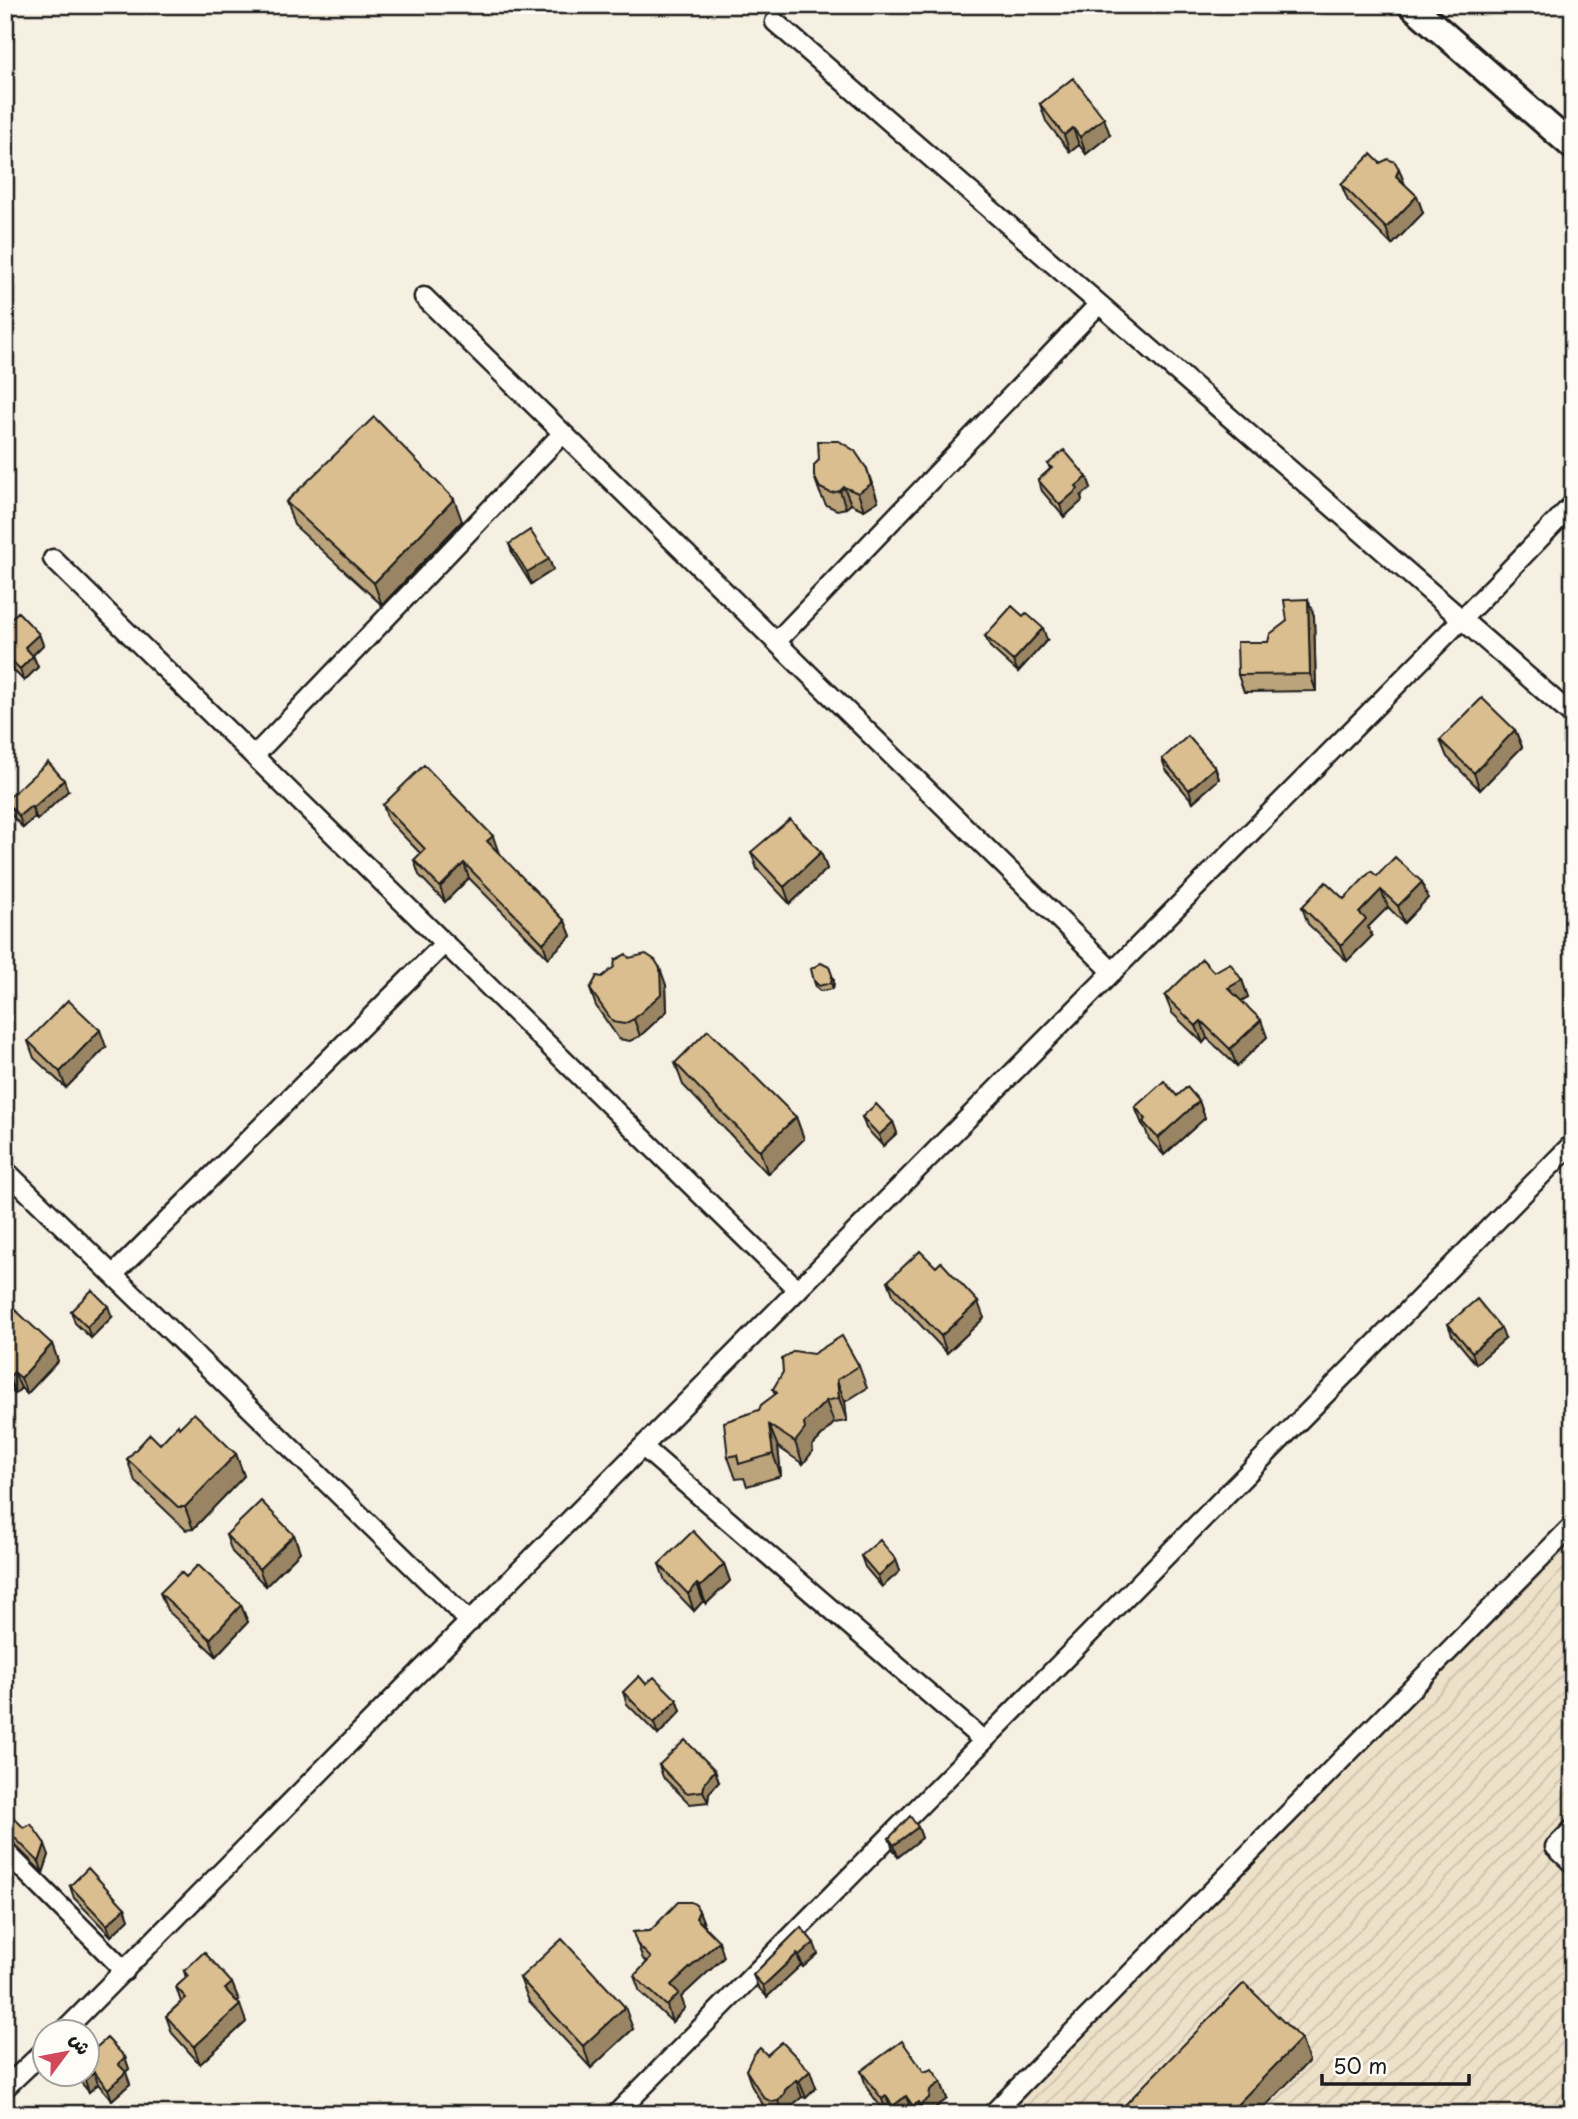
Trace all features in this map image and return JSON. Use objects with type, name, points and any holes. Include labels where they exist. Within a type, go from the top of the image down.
[{"type":"main road","points":[[1411,5],[1573,147]]},
{"type":"street","points":[[775,22],[1573,716]]},
{"type":"street","points":[[424,297],[1113,972]]},
{"type":"street","points":[[776,642],[1099,304]]},
{"type":"street","points":[[254,756],[563,433]]},
{"type":"street","points":[[77,2018],[1573,504]]},
{"type":"street","points":[[53,559],[798,1290]]},
{"type":"street","points":[[113,1275],[445,943]]},
{"type":"street","points":[[616,2114],[1573,1143]]},
{"type":"street","points":[[5,1170],[470,1622]]},
{"type":"street","points":[[643,1447],[984,1741]]},
{"type":"street","points":[[992,2114],[1573,1525]]},
{"type":"street","points":[[1573,1829],[1555,1847],[1573,1864]]},
{"type":"street","points":[[5,1851],[125,1971]]},
{"type":"street","points":[[5,2088],[32,2062]]},
{"type":"shaded area","points":[[1573,1542],[1573,2114],[1001,2114]]},
{"type":"building","points":[[1073,78],[1104,118],[1080,137],[1073,128],[1064,135],[1040,104]]},
{"type":"building","points":[[1371,154],[1380,163],[1388,159],[1395,162],[1399,169],[1396,176],[1417,196],[1386,228],[1341,184]]},
{"type":"building","points":[[374,417],[454,499],[374,583],[286,502]]},
{"type":"building","points":[[818,441],[839,441],[855,451],[867,469],[871,484],[858,493],[844,487],[831,493],[820,488],[814,476],[814,465],[819,460]]},
{"type":"building","points":[[1064,450],[1087,477],[1060,505],[1038,480],[1052,468],[1048,464]]},
{"type":"building","points":[[530,530],[549,559],[527,572],[509,544]]},
{"type":"building","points":[[1308,599],[1310,674],[1238,675],[1237,642],[1268,642],[1270,634],[1287,621],[1284,600]]},
{"type":"building","points":[[1012,606],[1023,616],[1026,613],[1043,628],[1013,661],[985,636]]},
{"type":"building","points":[[18,612],[39,634],[25,647],[33,656],[20,669],[5,654],[5,624]]},
{"type":"building","points":[[1482,698],[1515,730],[1474,773],[1440,740]]},
{"type":"building","points":[[1188,736],[1215,767],[1189,790],[1162,759]]},
{"type":"building","points":[[48,762],[64,780],[33,808],[31,806],[19,816],[5,801]]},
{"type":"building","points":[[424,765],[493,836],[487,841],[565,921],[543,943],[464,863],[440,887],[414,860],[425,849],[383,805]]},
{"type":"building","points":[[790,819],[821,852],[784,887],[751,852]]},
{"type":"building","points":[[1395,857],[1422,882],[1398,906],[1381,890],[1359,913],[1366,919],[1341,945],[1302,907],[1326,882],[1344,899],[1371,871],[1377,876]]},
{"type":"building","points":[[626,954],[629,958],[646,954],[655,960],[660,968],[661,994],[634,1019],[624,1024],[613,1022],[590,989],[597,976],[602,977],[614,967],[615,960]]},
{"type":"building","points":[[1202,959],[1214,972],[1230,963],[1242,980],[1228,988],[1261,1020],[1230,1049],[1201,1021],[1196,1026],[1165,996]]},
{"type":"building","points":[[821,963],[829,967],[832,975],[831,983],[819,986],[814,981],[811,969]]},
{"type":"building","points":[[68,1000],[100,1030],[60,1072],[28,1041]]},
{"type":"building","points":[[708,1030],[796,1117],[760,1151],[675,1063]]},
{"type":"building","points":[[1164,1081],[1177,1096],[1187,1087],[1199,1101],[1158,1138],[1143,1122],[1146,1119],[1135,1107]]},
{"type":"building","points":[[876,1104],[893,1122],[879,1135],[862,1117]]},
{"type":"building","points":[[920,1251],[936,1267],[941,1262],[978,1302],[941,1336],[888,1281]]},
{"type":"building","points":[[92,1290],[108,1306],[87,1327],[71,1311]]},
{"type":"building","points":[[1477,1299],[1501,1328],[1472,1352],[1448,1324]]},
{"type":"building","points":[[9,1304],[52,1344],[21,1378],[14,1372],[9,1377],[5,1374],[5,1309]]},
{"type":"building","points":[[842,1336],[859,1366],[837,1380],[839,1398],[826,1401],[804,1423],[805,1429],[795,1442],[769,1425],[773,1454],[739,1464],[737,1455],[728,1457],[724,1422],[759,1410],[761,1405],[777,1393],[773,1389],[783,1372],[782,1359],[794,1351],[813,1354]]},
{"type":"building","points":[[194,1413],[236,1454],[185,1507],[178,1507],[127,1459],[150,1434],[160,1444]]},
{"type":"building","points":[[261,1501],[294,1535],[259,1569],[226,1535]]},
{"type":"building","points":[[693,1531],[724,1564],[700,1587],[697,1584],[688,1594],[659,1564]]},
{"type":"building","points":[[880,1540],[896,1560],[878,1576],[861,1556]]},
{"type":"building","points":[[198,1565],[241,1605],[210,1639],[160,1593],[181,1572],[186,1577]]},
{"type":"building","points":[[639,1676],[646,1684],[654,1677],[677,1700],[654,1723],[623,1692]]},
{"type":"building","points":[[685,1740],[715,1770],[705,1782],[703,1791],[686,1793],[659,1765]]},
{"type":"building","points":[[10,1814],[24,1828],[31,1824],[45,1844],[39,1862],[5,1830]]},
{"type":"building","points":[[910,1816],[918,1827],[894,1845],[889,1838]]},
{"type":"building","points":[[88,1868],[125,1908],[107,1925],[70,1886]]},
{"type":"building","points":[[678,1902],[691,1902],[696,1905],[699,1911],[696,1918],[719,1941],[671,1985],[679,1993],[667,2006],[634,1976],[651,1958],[637,1944],[633,1932],[650,1931]]},
{"type":"building","points":[[801,1927],[814,1943],[799,1956],[797,1954],[763,1986],[753,1975]]},
{"type":"building","points":[[562,1939],[625,2007],[583,2046],[520,1978]]},
{"type":"building","points":[[204,1952],[232,1983],[225,1989],[240,2005],[194,2047],[166,2016],[186,1998],[176,1987],[188,1976],[184,1971]]},
{"type":"building","points":[[1244,1983],[1301,2039],[1228,2114],[1116,2114]]},
{"type":"building","points":[[107,2038],[125,2057],[118,2064],[126,2072],[108,2089],[102,2082],[102,2042]]},
{"type":"building","points":[[902,2041],[924,2072],[932,2069],[941,2082],[930,2090],[929,2098],[920,2105],[918,2102],[913,2106],[906,2096],[893,2106],[886,2096],[882,2099],[861,2071]]},
{"type":"building","points":[[782,2042],[810,2071],[785,2090],[778,2101],[772,2102],[764,2098],[746,2070],[753,2055],[760,2048],[767,2055]]}]
